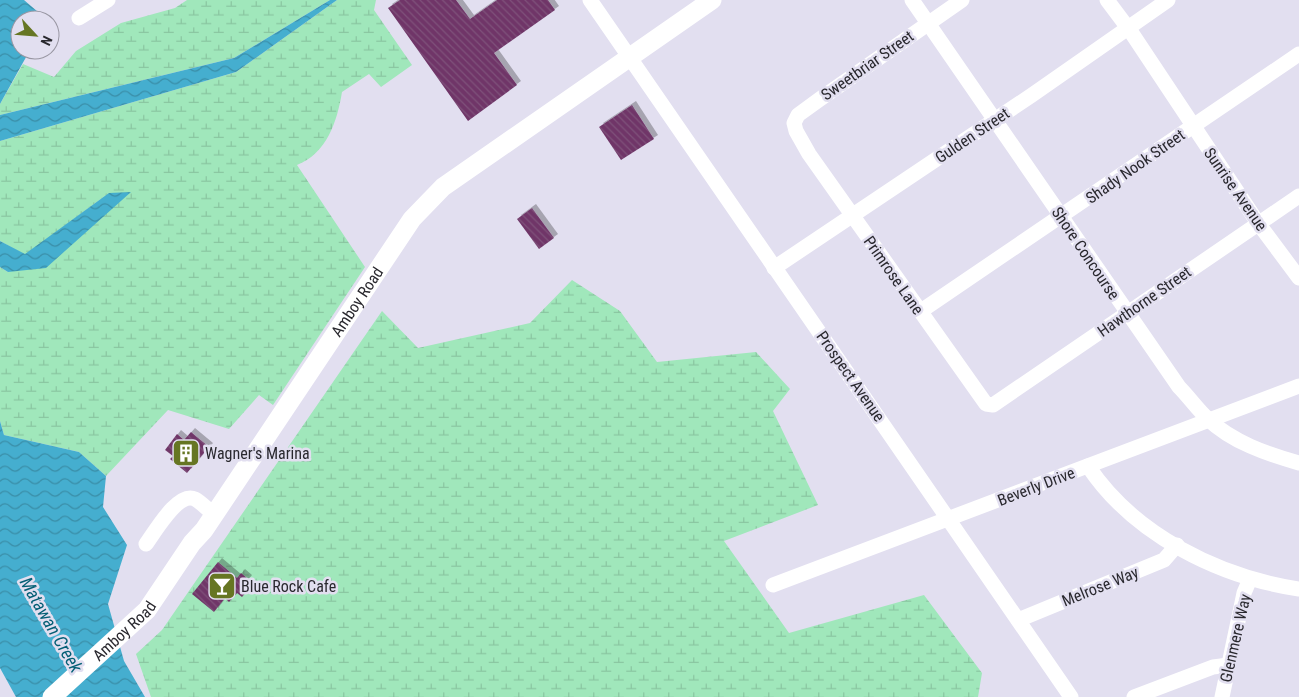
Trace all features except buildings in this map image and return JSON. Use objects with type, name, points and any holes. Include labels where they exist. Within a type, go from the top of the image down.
[{"type":"main road","name":"Amboy Road","points":[[52,697],[120,637],[147,610],[214,514],[412,219],[425,204],[442,187],[712,0]]},
{"type":"street","points":[[79,18],[108,0]]},
{"type":"street","name":"Prospect Avenue","points":[[590,0],[628,58],[950,519],[1071,697]]},
{"type":"street","name":"Shore Concourse","points":[[912,0],[1179,387],[1208,420],[1259,450],[1299,463]]},
{"type":"street","name":"Sweetbriar Street","points":[[802,141],[794,123],[798,115],[962,0]]},
{"type":"street","name":"Sunrise Avenue","points":[[1107,0],[1258,223],[1299,278]]},
{"type":"street","name":"Gulden Street","points":[[774,268],[995,120],[1168,0]]},
{"type":"street","name":"Shady Nook Street","points":[[921,311],[1299,54]]},
{"type":"street","name":"Primrose Lane","points":[[802,141],[983,401],[990,405]]},
{"type":"street","name":"Hawthorne Street","points":[[990,405],[1299,196]]},
{"type":"street","name":"Beverly Drive","points":[[773,585],[1299,386]]},
{"type":"street","points":[[1088,466],[1100,483],[1124,507],[1153,531],[1194,556],[1250,579],[1299,589]]},
{"type":"street","points":[[146,544],[178,502],[188,498],[195,499],[214,514]]},
{"type":"street","name":"Melrose Way","points":[[1018,620],[1164,560],[1177,545]]},
{"type":"street","name":"Glenmere Way","points":[[1222,697],[1250,579]]},
{"type":"street","points":[[1134,697],[1213,666],[1229,665]]},
{"type":"green space","points":[[187,0],[330,0],[234,58],[0,115],[0,104],[23,64],[54,77],[76,51],[121,23],[175,8]]},
{"type":"green space","points":[[337,0],[376,0],[374,10],[412,65],[381,87],[369,74],[342,92],[337,114],[323,145],[307,160],[297,165],[365,267],[273,405],[259,395],[229,429],[168,410],[106,476],[79,452],[4,435],[0,421],[0,267],[8,272],[109,193],[25,255],[0,241],[0,141],[236,72]]},
{"type":"green space","points":[[572,280],[620,311],[657,362],[756,352],[790,389],[773,411],[818,505],[724,541],[789,633],[924,595],[982,673],[978,697],[151,697],[136,654],[162,630],[382,311],[418,348],[530,323]]},
{"type":"water","points":[[0,0],[24,0],[36,10],[10,10],[10,60],[24,60],[0,104]]},
{"type":"water","points":[[330,0],[337,0],[236,72],[0,141],[0,115],[234,58]]},
{"type":"water","points":[[131,192],[46,268],[8,272],[0,267],[0,241],[25,254],[109,193]]},
{"type":"water","name":"Matawan Creek","points":[[0,421],[4,435],[79,452],[106,476],[103,507],[127,545],[108,604],[124,661],[145,697],[16,697],[0,668]]},
{"type":"place","name":"Wagner's Marina","points":[[186,453]]},
{"type":"place","name":"Blue Rock Cafe","points":[[222,586]]}]
